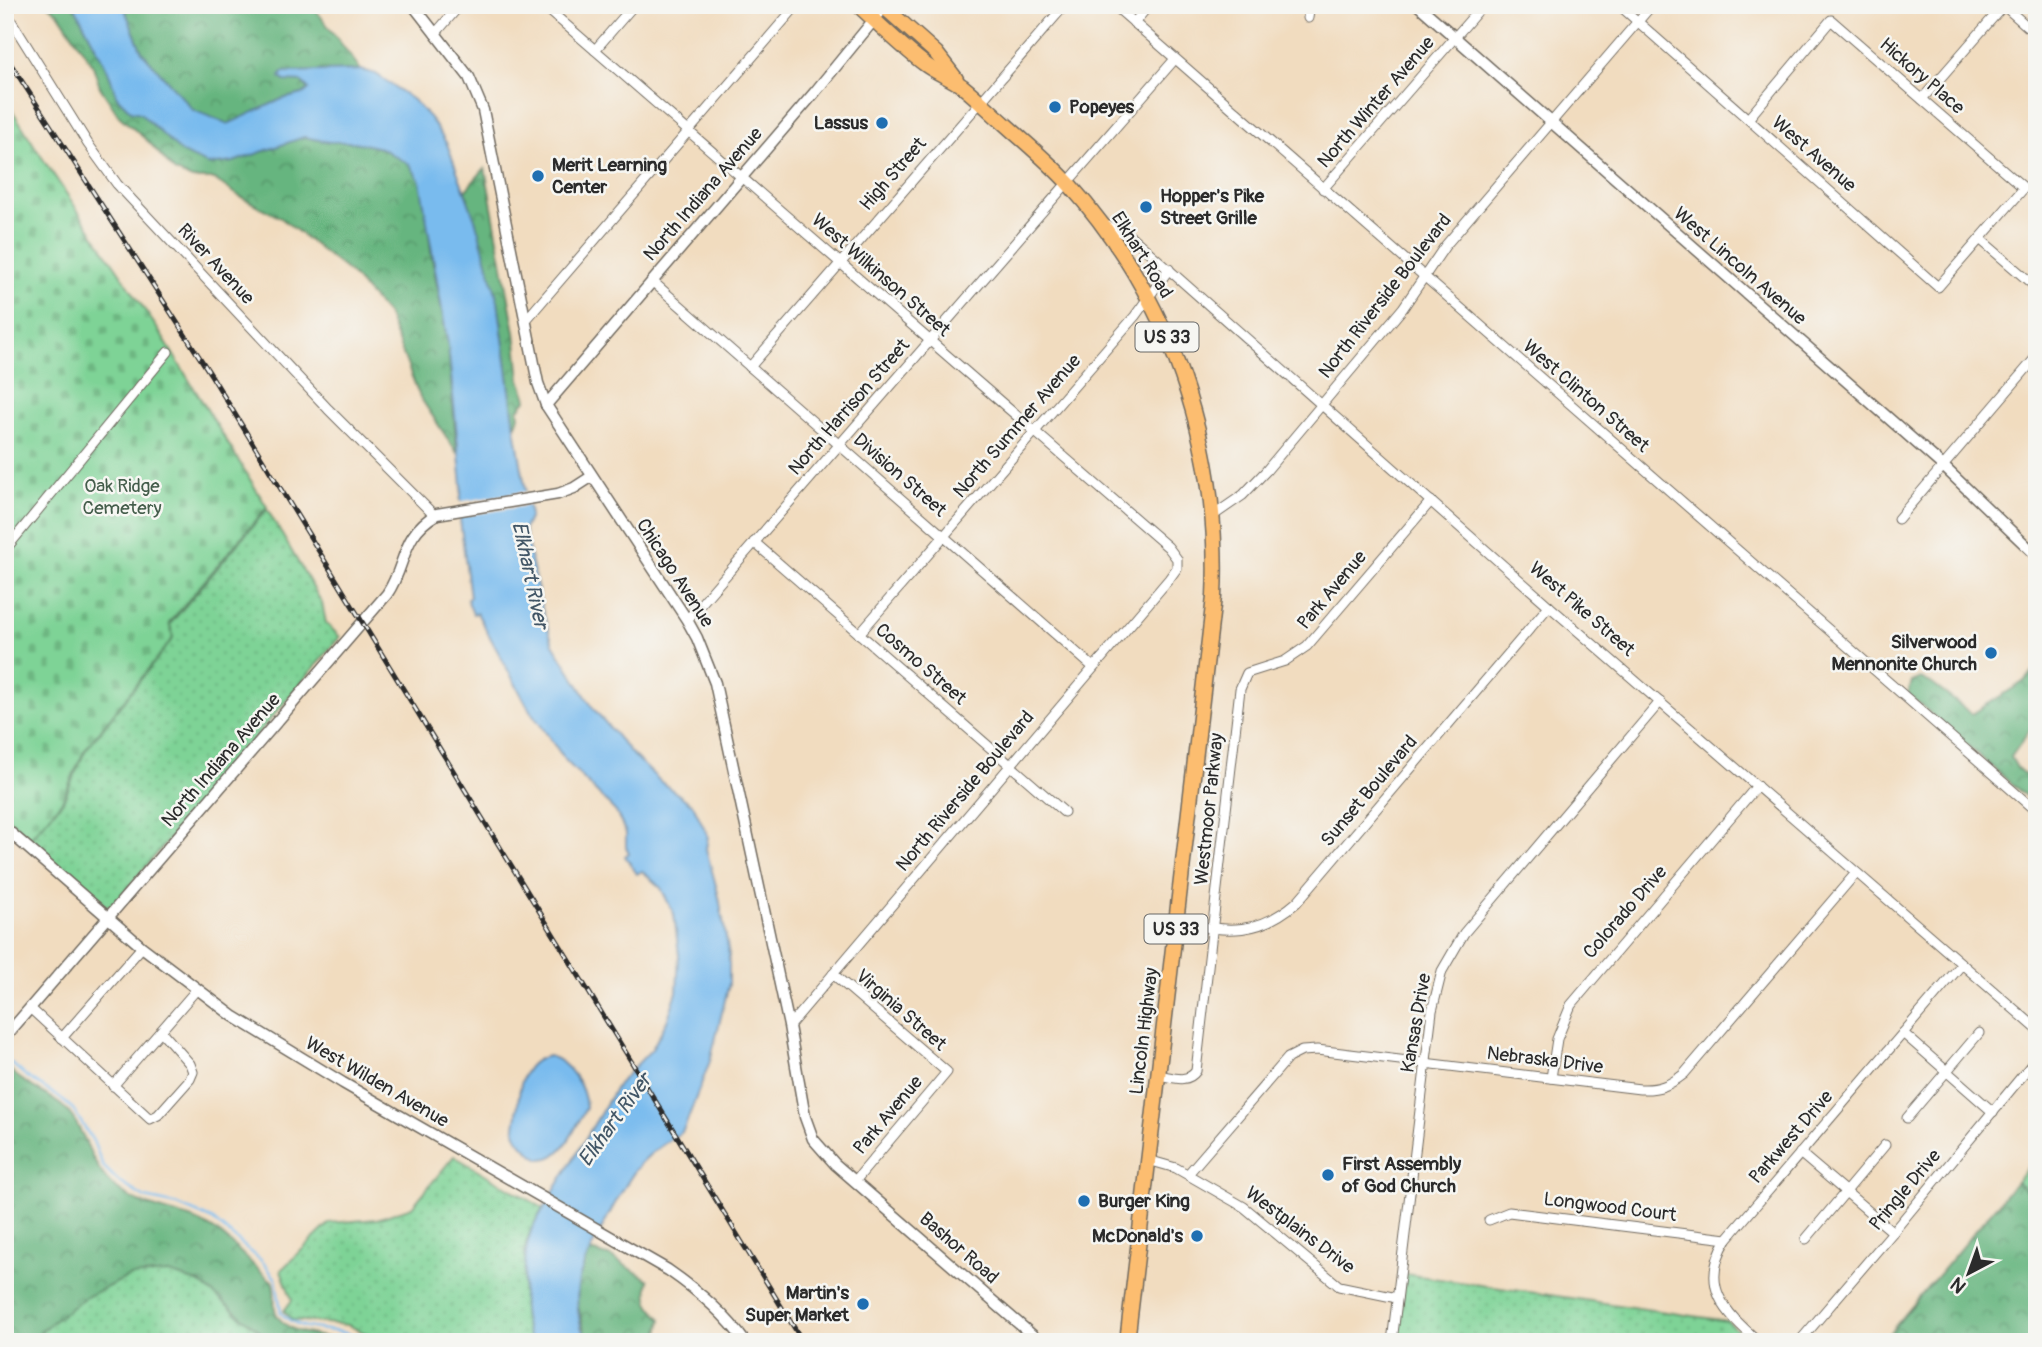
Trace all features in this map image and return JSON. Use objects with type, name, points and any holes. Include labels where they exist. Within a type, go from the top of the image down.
[{"type":"highway","name":"US 33","points":[[858,5],[926,65],[961,86],[980,102],[1068,183]]},
{"type":"highway","points":[[884,6],[936,53],[961,86]]},
{"type":"highway","name":"Elkhart Road","points":[[1068,183],[1100,222],[1138,279],[1174,353],[1202,439],[1214,515]]},
{"type":"highway","name":"Lincoln Highway","points":[[1127,1342],[1213,611],[1216,561],[1214,515]]},
{"type":"street","name":"Chicago Avenue","points":[[413,5],[469,77],[483,110],[538,383],[546,405],[687,620],[698,639],[715,683],[808,1128],[822,1152],[855,1181]]},
{"type":"street","points":[[435,34],[460,5]]},
{"type":"street","name":"West Wilkinson Street","points":[[542,5],[1174,554],[1178,564],[1169,579]]},
{"type":"street","points":[[595,50],[634,5]]},
{"type":"street","points":[[526,320],[797,5]]},
{"type":"street","name":"High Street","points":[[750,368],[1065,5]]},
{"type":"street","name":"West Clinton Street","points":[[1114,5],[2037,812]]},
{"type":"street","points":[[1134,23],[1149,5]]},
{"type":"street","points":[[1308,18],[1310,5]]},
{"type":"street","name":"West Lincoln Avenue","points":[[1418,5],[1943,466],[2037,556]]},
{"type":"street","name":"North Winter Avenue","points":[[1324,189],[1483,5]]},
{"type":"street","name":"West Avenue","points":[[1619,5],[1938,287],[2024,188]]},
{"type":"street","name":"North Riverside Boulevard","points":[[1214,515],[1252,487],[1403,308],[1445,246],[1652,5]]},
{"type":"street","points":[[1922,99],[2004,5],[2037,34]]},
{"type":"street","name":"North Indiana Avenue","points":[[546,405],[884,6]]},
{"type":"street","name":"River Avenue","points":[[5,11],[88,144],[117,184],[328,409],[434,515]]},
{"type":"street","name":"Hickory Place","points":[[1748,119],[1831,20],[2024,188]]},
{"type":"street","name":"North Harrison Street","points":[[687,620],[1175,59]]},
{"type":"street","name":"West Pike Street","points":[[1100,222],[1133,238],[1169,269],[1549,606],[2037,1029]]},
{"type":"street","points":[[1980,239],[2037,288]]},
{"type":"street","name":"North Summer Avenue","points":[[859,634],[1135,316],[1169,269]]},
{"type":"street","name":"Division Street","points":[[652,281],[1093,667]]},
{"type":"street","points":[[5,550],[168,352]]},
{"type":"street","points":[[1898,519],[2036,358]]},
{"type":"street","points":[[434,515],[565,492],[591,477]]},
{"type":"street","name":"Park Avenue","points":[[1244,677],[1251,671],[1285,661],[1307,646],[1431,501]]},
{"type":"street","name":"North Indiana Avenue","points":[[5,1037],[387,594],[412,538],[434,515]]},
{"type":"street","name":"Cosmo Street","points":[[754,542],[1064,812]]},
{"type":"street","name":"North Riverside Boulevard","points":[[789,1027],[1169,579]]},
{"type":"street","name":"Sunset Boulevard","points":[[1177,923],[1236,929],[1264,925],[1282,916],[1297,902],[1549,606]]},
{"type":"street","name":"Westmoor Parkway","points":[[1158,1075],[1185,1079],[1192,1077],[1196,1071],[1240,690],[1244,677]]},
{"type":"street","name":"Kansas Drive","points":[[1392,1342],[1426,1063],[1442,971],[1464,933],[1660,702]]},
{"type":"street","name":"Colorado Drive","points":[[1551,1078],[1556,1039],[1571,1005],[1757,786]]},
{"type":"street","name":"West Wilden Avenue","points":[[5,828],[142,947],[197,989],[287,1050],[618,1240],[697,1290],[745,1342]]},
{"type":"street","name":"Nebraska Drive","points":[[1188,1174],[1288,1058],[1302,1051],[1317,1050],[1640,1089],[1661,1088],[1673,1083],[1684,1074],[1856,873]]},
{"type":"street","points":[[62,1038],[142,947]]},
{"type":"street","name":"Parkwest Drive","points":[[1759,1342],[1727,1312],[1718,1294],[1716,1264],[1727,1239],[1962,964]]},
{"type":"street","name":"Virginia Street","points":[[833,974],[947,1072]]},
{"type":"street","points":[[113,1086],[197,989]]},
{"type":"street","points":[[30,1008],[150,1119],[158,1115],[193,1072],[190,1064],[161,1031]]},
{"type":"street","points":[[1903,1033],[1993,1112]]},
{"type":"street","points":[[1907,1118],[1979,1033]]},
{"type":"street","name":"Pringle Drive","points":[[1798,1342],[2037,1058]]},
{"type":"street","name":"Park Avenue","points":[[855,1181],[947,1072]]},
{"type":"street","points":[[1806,1239],[1885,1145]]},
{"type":"street","points":[[1800,1153],[1893,1232]]},
{"type":"street","name":"Westplains Drive","points":[[1148,1160],[1188,1174],[1258,1217],[1339,1286],[1397,1298]]},
{"type":"street","name":"Bashor Road","points":[[855,1181],[1037,1341]]},
{"type":"street","name":"Longwood Court","points":[[1489,1220],[1509,1212],[1727,1239]]},
{"type":"green space","points":[[48,5],[74,5],[108,71],[117,97],[131,111],[140,113],[209,165],[233,162],[304,137],[329,142],[354,142],[381,148],[410,165],[420,181],[427,212],[431,252],[448,345],[457,453],[420,397],[387,314],[350,273],[281,218],[239,196],[214,179],[192,179],[174,171],[150,143],[119,116],[100,87],[93,66],[59,14]]},
{"type":"green space","points":[[123,5],[312,5],[361,70],[306,72],[302,82],[309,89],[303,94],[282,99],[229,124],[193,111],[142,52]]},
{"type":"green space","name":"Oak Ridge Cemetery","points":[[5,99],[157,328],[267,507],[169,623],[173,638],[84,751],[62,801],[30,838],[5,816]]},
{"type":"green space","points":[[485,168],[515,332],[520,379],[527,399],[518,410],[515,428],[498,301],[465,191]]},
{"type":"green space","points":[[267,509],[322,603],[326,623],[340,637],[115,903],[105,906],[28,841],[63,801],[85,751],[173,638],[170,624]]},
{"type":"green space","points":[[2037,669],[2037,720],[2011,757],[2017,768],[2029,778],[2037,778],[2037,806],[1908,694],[1912,682],[1921,678],[1972,714],[2023,682]]},
{"type":"green space","points":[[5,1064],[70,1114],[99,1169],[117,1189],[141,1203],[191,1219],[216,1231],[272,1281],[274,1305],[281,1321],[309,1334],[351,1342],[273,1342],[200,1283],[169,1273],[130,1276],[84,1298],[42,1330],[39,1342],[5,1342]]},
{"type":"green space","points":[[454,1156],[543,1208],[530,1233],[525,1251],[523,1313],[531,1342],[384,1342],[348,1325],[292,1320],[284,1311],[292,1300],[281,1270],[330,1223],[377,1219],[412,1207]]},
{"type":"green space","points":[[2037,1156],[2037,1200],[2016,1182]]},
{"type":"green space","points":[[2016,1182],[2037,1200],[2037,1342],[1882,1342]]},
{"type":"green space","points":[[590,1251],[611,1257],[649,1280],[649,1301],[662,1319],[657,1342],[587,1342],[577,1302],[579,1278]]},
{"type":"green space","points":[[168,1269],[201,1281],[278,1342],[24,1342],[81,1295],[128,1272]]},
{"type":"green space","points":[[1405,1274],[1727,1321],[1751,1342],[1398,1342]]},
{"type":"water","name":"Elkhart River","points":[[74,5],[123,5],[142,52],[193,110],[228,124],[282,99],[303,94],[309,89],[302,82],[284,81],[280,77],[283,72],[361,70],[376,74],[413,100],[430,118],[447,144],[476,222],[498,301],[530,516],[524,529],[542,609],[553,644],[593,708],[630,752],[661,782],[693,805],[708,836],[706,849],[719,897],[729,955],[729,984],[710,1061],[685,1126],[682,1132],[652,1153],[636,1170],[607,1218],[579,1279],[579,1319],[587,1342],[530,1341],[523,1303],[527,1246],[532,1228],[618,1084],[652,1049],[667,1021],[677,992],[679,955],[674,914],[661,888],[642,871],[637,874],[625,856],[629,853],[626,833],[616,812],[566,761],[529,709],[477,613],[473,614],[467,599],[470,597],[459,512],[462,486],[448,345],[420,181],[410,165],[381,148],[354,142],[329,142],[304,137],[233,162],[209,165],[182,153],[140,113],[131,111],[117,97],[108,71]]},
{"type":"water","points":[[549,1056],[557,1059],[575,1076],[583,1092],[586,1108],[562,1148],[548,1158],[540,1159],[521,1143],[515,1126],[523,1078],[532,1064]]},
{"type":"pier","points":[[529,491],[532,505],[457,517],[457,502]]},
{"type":"waterway","points":[[5,1058],[73,1109],[93,1141],[103,1166],[118,1181],[145,1198],[178,1205],[213,1220],[262,1261],[276,1279],[281,1313],[287,1319],[302,1326],[345,1333],[367,1342]]},
{"type":"railway","points":[[5,55],[211,375],[803,1342]]},
{"type":"place","name":"Popeyes","points":[[1055,107]]},
{"type":"place","name":"Lassus","points":[[882,123]]},
{"type":"place","name":"Merit Learning Center","points":[[538,176]]},
{"type":"place","name":"Hopper's Pike Street Grille","points":[[1146,207]]},
{"type":"place","name":"Silverwood Mennonite Church","points":[[1991,653]]},
{"type":"place","name":"First Assembly of God Church","points":[[1328,1175]]},
{"type":"place","name":"Burger King","points":[[1084,1201]]},
{"type":"place","name":"McDonald's","points":[[1197,1236]]},
{"type":"place","name":"Martin's Super Market","points":[[863,1304]]}]
